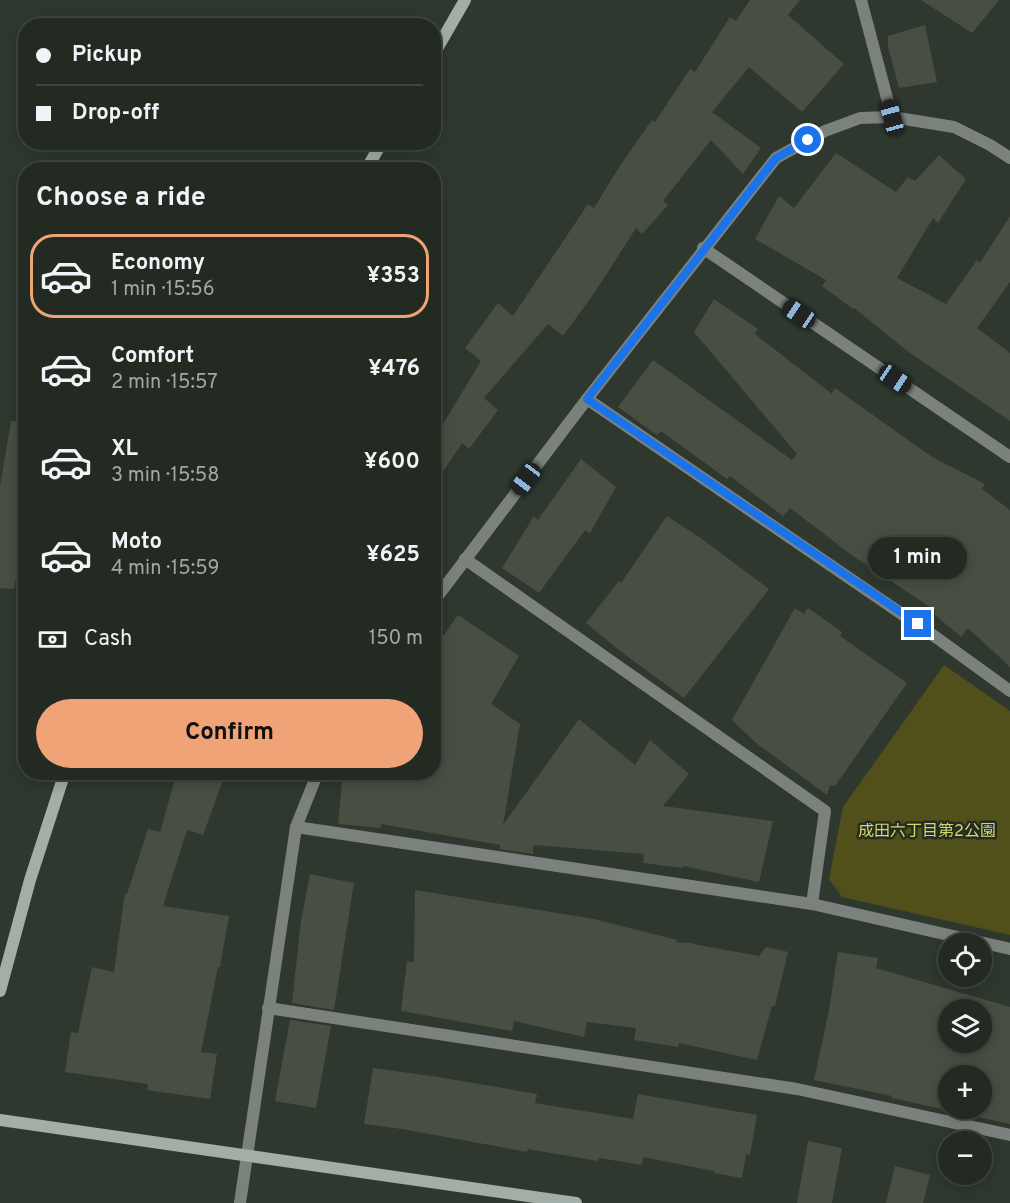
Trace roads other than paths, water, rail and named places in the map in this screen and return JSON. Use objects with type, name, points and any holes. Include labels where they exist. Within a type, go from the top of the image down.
[{"type":"street","points":[[441,42],[465,0]]},
{"type":"street","points":[[861,0],[892,117]]},
{"type":"street","points":[[441,592],[703,248],[776,158],[825,131],[860,118],[892,117],[954,127],[1010,158]]},
{"type":"street","points":[[703,248],[1010,457]]},
{"type":"street","points":[[587,399],[937,638],[1010,691]]},
{"type":"street","points":[[465,559],[825,811],[812,904]]},
{"type":"street","points":[[0,992],[30,880],[62,780]]},
{"type":"street","points":[[240,1203],[296,827],[315,780]]},
{"type":"street","points":[[296,827],[812,904],[1010,949]]},
{"type":"street","points":[[268,1008],[797,1089],[1010,1135]]},
{"type":"street","points":[[0,1120],[576,1203]]},
{"type":"park label","name":"成田六丁目第2公園","points":[[927,832]]}]
